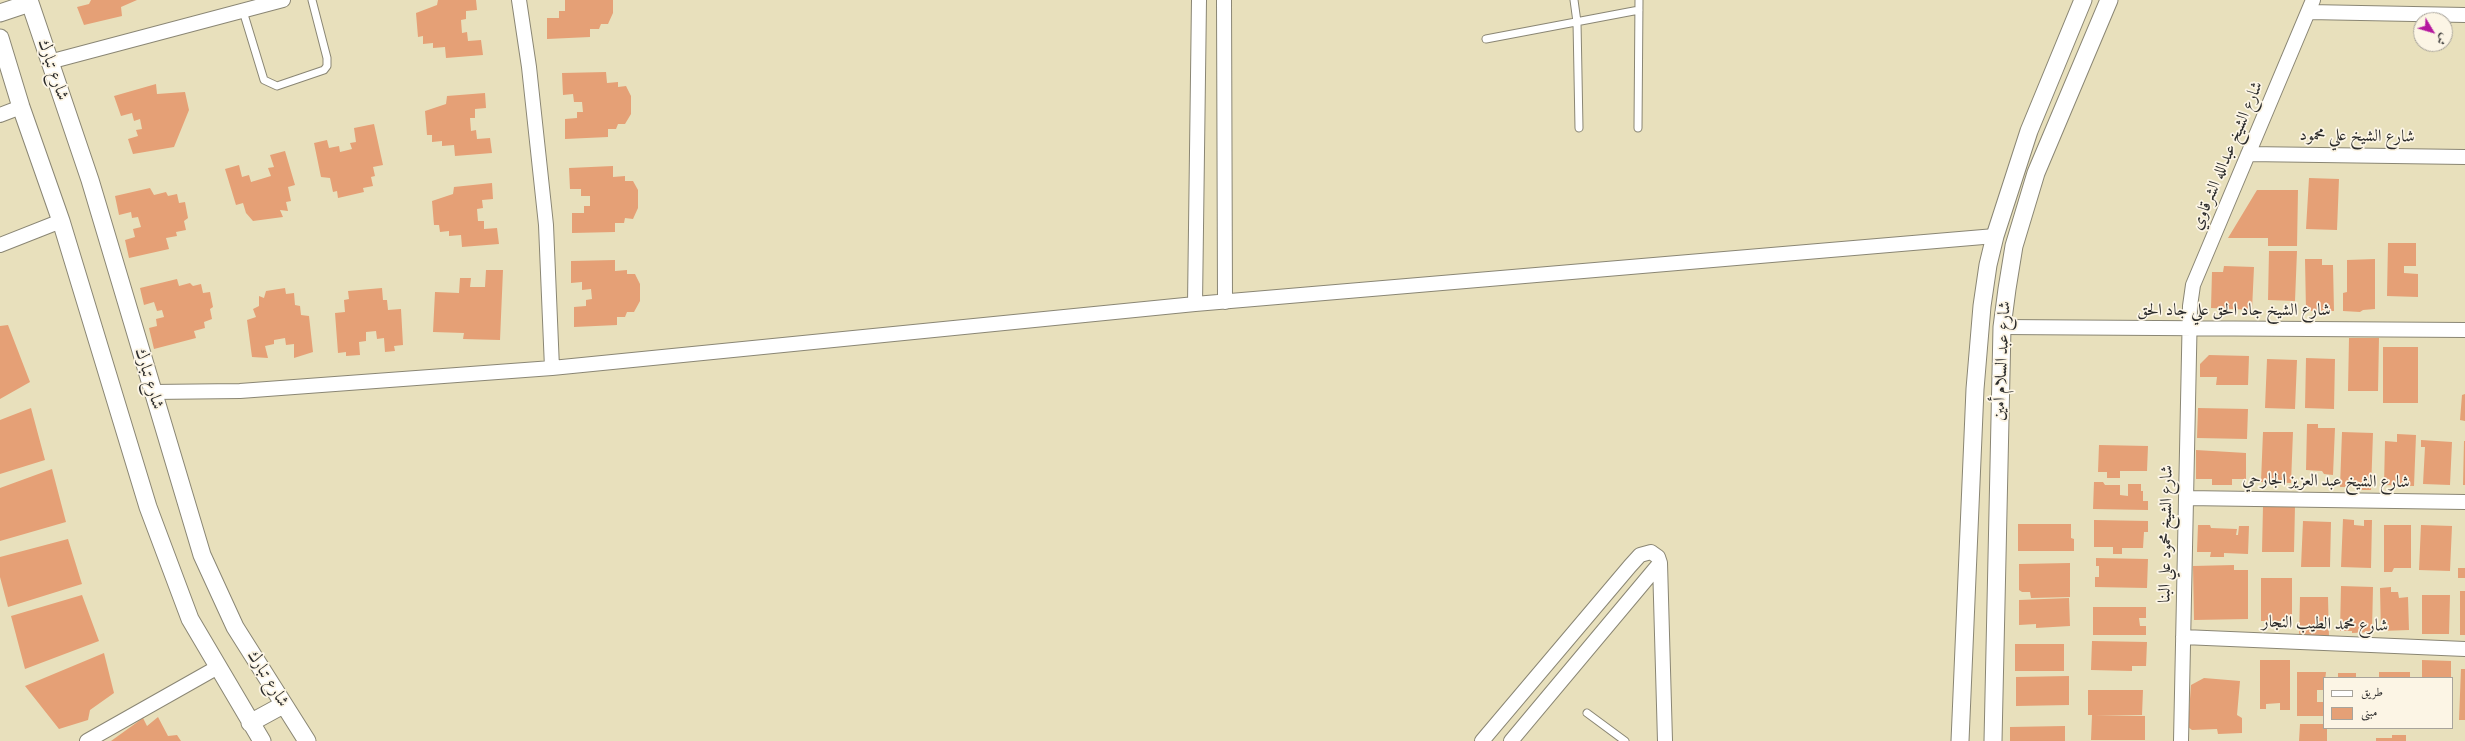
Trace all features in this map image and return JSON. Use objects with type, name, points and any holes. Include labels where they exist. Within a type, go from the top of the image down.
[{"type":"street","points":[[49,62],[283,0]]},
{"type":"street","points":[[518,0],[529,67],[546,224],[552,368]]},
{"type":"street","points":[[1195,304],[1199,0]]},
{"type":"street","points":[[1224,0],[1225,302]]},
{"type":"street","name":"شارع عبد السلام أمين","points":[[1960,741],[1976,382],[1982,306],[1995,236],[2029,131],[2083,0]]},
{"type":"street","name":"شارع عبد السلام أمين","points":[[1994,741],[2002,327],[2014,246],[2036,173],[2108,0]]},
{"type":"street","points":[[0,13],[29,2]]},
{"type":"street","name":"شارع تبارك","points":[[29,2],[90,180],[202,556],[235,627],[307,741]]},
{"type":"street","points":[[2311,6],[2465,15]]},
{"type":"street","name":"شارع الشيخ عبدالله الشرقاوي","points":[[2189,328],[2193,285],[2311,6]]},
{"type":"street","name":"شارع تبارك","points":[[0,38],[21,107],[61,221],[148,507],[190,619],[262,741]]},
{"type":"street","points":[[0,116],[21,107]]},
{"type":"street","name":"شارع الشيخ علي محمود","points":[[2248,154],[2465,157]]},
{"type":"street","points":[[0,245],[61,221]]},
{"type":"street","points":[[152,392],[256,390],[400,381],[427,376],[552,368],[1195,304],[1995,236]]},
{"type":"street","name":"شارع الشيخ جاد الحق علي جاد الحق","points":[[2002,327],[2465,330]]},
{"type":"street","name":"شارع الشيخ محمود علي البنا","points":[[2181,741],[2189,328]]},
{"type":"street","name":"شارع الشيخ عبد العزيز الجارحي","points":[[2186,498],[2465,502]]},
{"type":"street","points":[[1482,741],[1640,555],[1651,552],[1658,557],[1660,563],[1665,741]]},
{"type":"street","points":[[1511,741],[1660,563]]},
{"type":"street","name":"شارع محمد الطيب النجار","points":[[2183,637],[2465,649]]},
{"type":"street","points":[[87,741],[218,667]]},
{"type":"street","points":[[250,723],[283,705]]},
{"type":"lane","points":[[243,11],[264,80],[277,86],[324,70],[326,66],[328,58],[312,0]]},
{"type":"lane","points":[[1574,0],[1578,22],[1580,128]]},
{"type":"lane","points":[[1638,128],[1639,0]]},
{"type":"lane","points":[[1486,39],[1639,10]]},
{"type":"lane","points":[[1587,713],[1625,741]]},
{"type":"building","points":[[91,0],[137,0],[121,7],[122,16],[84,25],[77,7],[89,4]]},
{"type":"building","points":[[438,0],[476,0],[477,10],[466,11],[466,19],[461,20],[462,33],[467,32],[468,41],[481,40],[483,55],[446,58],[445,47],[433,48],[433,43],[423,44],[423,36],[418,37],[416,13],[437,5]]},
{"type":"building","points":[[565,0],[613,0],[613,13],[608,24],[601,24],[599,29],[590,29],[590,37],[547,39],[547,18],[559,18],[559,11],[565,11]]},
{"type":"building","points":[[606,72],[607,83],[618,82],[618,87],[626,86],[631,96],[631,114],[625,124],[618,124],[616,129],[608,129],[608,137],[565,139],[565,119],[577,118],[577,112],[583,112],[582,102],[574,102],[573,94],[563,95],[562,73]]},
{"type":"building","points":[[156,84],[157,94],[185,92],[189,110],[174,147],[133,154],[128,139],[138,136],[136,130],[142,129],[140,119],[134,121],[132,113],[121,116],[114,96]]},
{"type":"building","points":[[485,93],[486,108],[475,109],[475,118],[470,118],[471,131],[476,130],[477,139],[490,138],[492,153],[455,156],[454,145],[442,146],[442,141],[432,142],[432,135],[427,135],[425,111],[446,104],[447,96]]},
{"type":"building","points":[[374,124],[383,165],[373,167],[375,176],[371,177],[373,186],[363,188],[364,192],[338,198],[337,191],[333,192],[330,178],[321,177],[314,143],[327,140],[329,148],[339,146],[340,152],[352,149],[350,143],[356,142],[354,128]]},
{"type":"building","points":[[285,151],[295,185],[288,187],[291,201],[286,202],[288,211],[280,210],[283,217],[253,221],[246,213],[243,203],[236,205],[225,169],[239,165],[242,177],[249,175],[251,182],[271,176],[268,168],[274,167],[270,155]]},
{"type":"building","points":[[613,166],[613,177],[625,176],[625,181],[633,181],[638,190],[638,208],[633,219],[625,218],[624,223],[615,223],[615,232],[572,233],[572,213],[584,213],[584,206],[590,206],[590,196],[581,196],[581,189],[570,189],[569,168]]},
{"type":"building","points":[[2309,178],[2339,179],[2337,230],[2306,229]]},
{"type":"building","points":[[492,183],[493,199],[482,200],[483,208],[477,209],[478,221],[484,221],[484,229],[497,228],[499,244],[462,247],[461,235],[449,236],[449,231],[440,232],[439,225],[434,225],[432,201],[453,194],[454,187]]},
{"type":"building","points":[[150,188],[154,195],[166,192],[168,196],[177,194],[179,203],[185,202],[188,218],[184,221],[186,230],[176,232],[177,236],[166,238],[169,249],[129,258],[125,240],[135,237],[133,229],[141,227],[138,217],[132,218],[131,212],[119,215],[115,196]]},
{"type":"building","points":[[2257,190],[2298,190],[2297,246],[2268,246],[2268,238],[2228,238]]},
{"type":"building","points":[[2388,243],[2416,243],[2416,266],[2404,266],[2404,273],[2418,274],[2418,297],[2387,296]]},
{"type":"building","points":[[2269,251],[2297,251],[2295,301],[2268,300]]},
{"type":"building","points":[[2305,259],[2322,259],[2322,265],[2333,265],[2334,311],[2306,311]]},
{"type":"building","points":[[2375,259],[2375,309],[2363,310],[2360,312],[2343,311],[2343,293],[2347,292],[2347,260]]},
{"type":"building","points":[[615,260],[615,271],[627,270],[627,274],[635,274],[640,284],[640,301],[634,312],[627,312],[625,317],[617,317],[617,325],[574,327],[574,307],[586,306],[586,300],[592,299],[591,289],[582,290],[582,282],[571,283],[571,261]]},
{"type":"building","points":[[2224,266],[2254,267],[2252,310],[2211,308],[2212,272],[2223,272]]},
{"type":"building","points":[[486,270],[503,270],[500,340],[463,339],[464,333],[433,332],[435,292],[459,293],[460,278],[471,278],[470,287],[485,287]]},
{"type":"building","points":[[177,279],[179,286],[190,283],[193,286],[201,284],[203,293],[210,292],[213,307],[210,309],[212,319],[204,322],[205,328],[194,331],[196,338],[154,349],[149,328],[157,326],[156,319],[164,317],[162,310],[157,311],[154,302],[144,305],[140,288]]},
{"type":"building","points":[[285,288],[286,294],[294,293],[295,305],[300,306],[301,315],[309,316],[313,352],[294,358],[294,344],[286,345],[285,338],[274,340],[274,344],[265,346],[268,358],[252,357],[247,320],[256,317],[253,309],[259,306],[259,296],[264,298],[266,291]]},
{"type":"building","points":[[382,288],[383,300],[387,300],[388,310],[401,309],[403,345],[394,346],[395,351],[385,352],[384,338],[377,339],[376,331],[366,332],[366,341],[359,342],[360,355],[346,356],[346,352],[338,353],[335,313],[345,312],[344,300],[349,299],[348,291]]},
{"type":"building","points":[[8,325],[30,382],[0,399],[0,326]]},
{"type":"building","points":[[2349,338],[2379,338],[2378,391],[2348,391]]},
{"type":"building","points":[[2383,347],[2418,347],[2418,403],[2383,403]]},
{"type":"building","points":[[2209,355],[2249,356],[2248,385],[2216,385],[2217,377],[2200,377],[2200,364]]},
{"type":"building","points":[[2306,358],[2335,359],[2334,409],[2305,408]]},
{"type":"building","points":[[2267,359],[2297,360],[2295,409],[2265,408]]},
{"type":"building","points":[[2465,394],[2465,421],[2460,420],[2462,395]]},
{"type":"building","points":[[31,408],[45,460],[0,474],[0,420]]},
{"type":"building","points":[[2198,408],[2248,409],[2247,439],[2197,438]]},
{"type":"building","points":[[2307,424],[2318,424],[2318,428],[2335,428],[2333,475],[2324,474],[2322,471],[2306,470]]},
{"type":"building","points":[[2263,432],[2293,432],[2291,483],[2261,482]]},
{"type":"building","points":[[2342,432],[2373,433],[2371,490],[2362,490],[2356,483],[2350,487],[2340,487]]},
{"type":"building","points":[[2397,434],[2416,435],[2414,486],[2384,485],[2385,441],[2397,442]]},
{"type":"building","points":[[2421,440],[2452,442],[2450,485],[2423,484],[2425,447],[2421,447]]},
{"type":"building","points":[[2464,441],[2465,485],[2463,485]]},
{"type":"building","points":[[2099,445],[2148,446],[2147,471],[2120,471],[2120,478],[2107,478],[2107,472],[2098,472]]},
{"type":"building","points":[[2196,450],[2246,453],[2246,479],[2232,479],[2232,485],[2212,485],[2212,479],[2196,479]]},
{"type":"building","points":[[52,469],[66,522],[0,541],[0,488]]},
{"type":"building","points":[[2094,482],[2103,482],[2105,485],[2120,485],[2120,495],[2128,496],[2128,484],[2141,484],[2143,501],[2148,501],[2148,510],[2093,509]]},
{"type":"building","points":[[2263,506],[2295,506],[2294,552],[2262,552]]},
{"type":"building","points":[[2343,519],[2354,520],[2354,525],[2364,526],[2364,520],[2372,520],[2371,568],[2341,567]]},
{"type":"building","points":[[2094,520],[2148,521],[2148,532],[2144,532],[2143,548],[2122,548],[2122,554],[2113,554],[2113,547],[2094,547]]},
{"type":"building","points":[[2303,521],[2331,522],[2330,567],[2301,567]]},
{"type":"building","points":[[2018,524],[2071,524],[2071,538],[2074,539],[2074,551],[2018,551]]},
{"type":"building","points":[[2198,525],[2210,525],[2211,528],[2237,529],[2236,535],[2238,535],[2239,526],[2249,526],[2248,554],[2224,553],[2224,557],[2210,557],[2211,552],[2197,552]]},
{"type":"building","points":[[2384,525],[2411,525],[2411,568],[2394,568],[2392,572],[2384,572]]},
{"type":"building","points":[[2421,525],[2452,526],[2450,571],[2419,570]]},
{"type":"building","points":[[68,539],[82,584],[8,607],[0,577],[0,557]]},
{"type":"building","points":[[2096,558],[2148,559],[2147,588],[2095,587],[2095,577],[2099,577],[2099,566],[2096,566]]},
{"type":"building","points":[[2070,563],[2070,597],[2031,598],[2030,592],[2022,592],[2019,590],[2019,564]]},
{"type":"building","points":[[2234,565],[2234,570],[2248,570],[2248,619],[2194,620],[2193,566]]},
{"type":"building","points":[[2458,568],[2465,568],[2465,578],[2458,578]]},
{"type":"building","points":[[2261,578],[2292,578],[2292,621],[2261,621]]},
{"type":"building","points":[[2341,586],[2373,587],[2372,632],[2352,633],[2352,631],[2340,631]]},
{"type":"building","points":[[2391,587],[2391,592],[2398,592],[2399,598],[2408,597],[2409,630],[2381,631],[2380,588]]},
{"type":"building","points":[[2460,591],[2465,591],[2465,635],[2460,635]]},
{"type":"building","points":[[82,595],[99,641],[25,669],[11,616]]},
{"type":"building","points":[[2422,595],[2450,595],[2449,634],[2422,634]]},
{"type":"building","points":[[2300,597],[2328,597],[2329,638],[2299,638]]},
{"type":"building","points":[[2069,598],[2070,626],[2036,628],[2036,624],[2019,625],[2019,600]]},
{"type":"building","points":[[2093,607],[2146,607],[2146,618],[2139,618],[2140,626],[2146,626],[2146,635],[2093,635]]},
{"type":"building","points":[[2092,641],[2147,642],[2146,666],[2132,666],[2132,671],[2091,670]]},
{"type":"building","points":[[2015,644],[2064,644],[2064,671],[2015,671]]},
{"type":"building","points":[[104,653],[114,693],[90,710],[88,720],[59,729],[25,686]]},
{"type":"building","points":[[2260,660],[2290,660],[2290,710],[2280,710],[2280,703],[2266,704],[2266,709],[2260,709]]},
{"type":"building","points":[[2422,660],[2451,661],[2451,677],[2422,677]]},
{"type":"building","points":[[2461,669],[2465,669],[2465,720],[2459,720]]},
{"type":"building","points":[[2297,672],[2326,672],[2325,677],[2323,677],[2323,690],[2317,690],[2317,702],[2323,702],[2323,716],[2297,716]]},
{"type":"building","points":[[2379,672],[2410,672],[2410,677],[2379,677]]},
{"type":"building","points":[[2338,673],[2356,673],[2356,677],[2338,677]]},
{"type":"building","points":[[2069,676],[2069,705],[2016,706],[2016,677]]},
{"type":"building","points":[[2204,678],[2240,681],[2237,715],[2242,718],[2242,733],[2218,734],[2217,729],[2192,730],[2188,727],[2191,685]]},
{"type":"building","points":[[2088,690],[2143,690],[2142,715],[2095,716],[2145,716],[2145,740],[2091,740],[2092,715],[2088,715]]},
{"type":"building","points":[[158,717],[168,736],[177,735],[181,741],[111,741],[143,718],[147,726]]},
{"type":"building","points":[[2300,724],[2323,724],[2323,729],[2327,729],[2327,741],[2299,741]]},
{"type":"building","points":[[2065,726],[2065,741],[2010,741],[2010,727]]},
{"type":"building","points":[[2392,735],[2406,735],[2406,741],[2376,741],[2376,738],[2392,738]]}]
